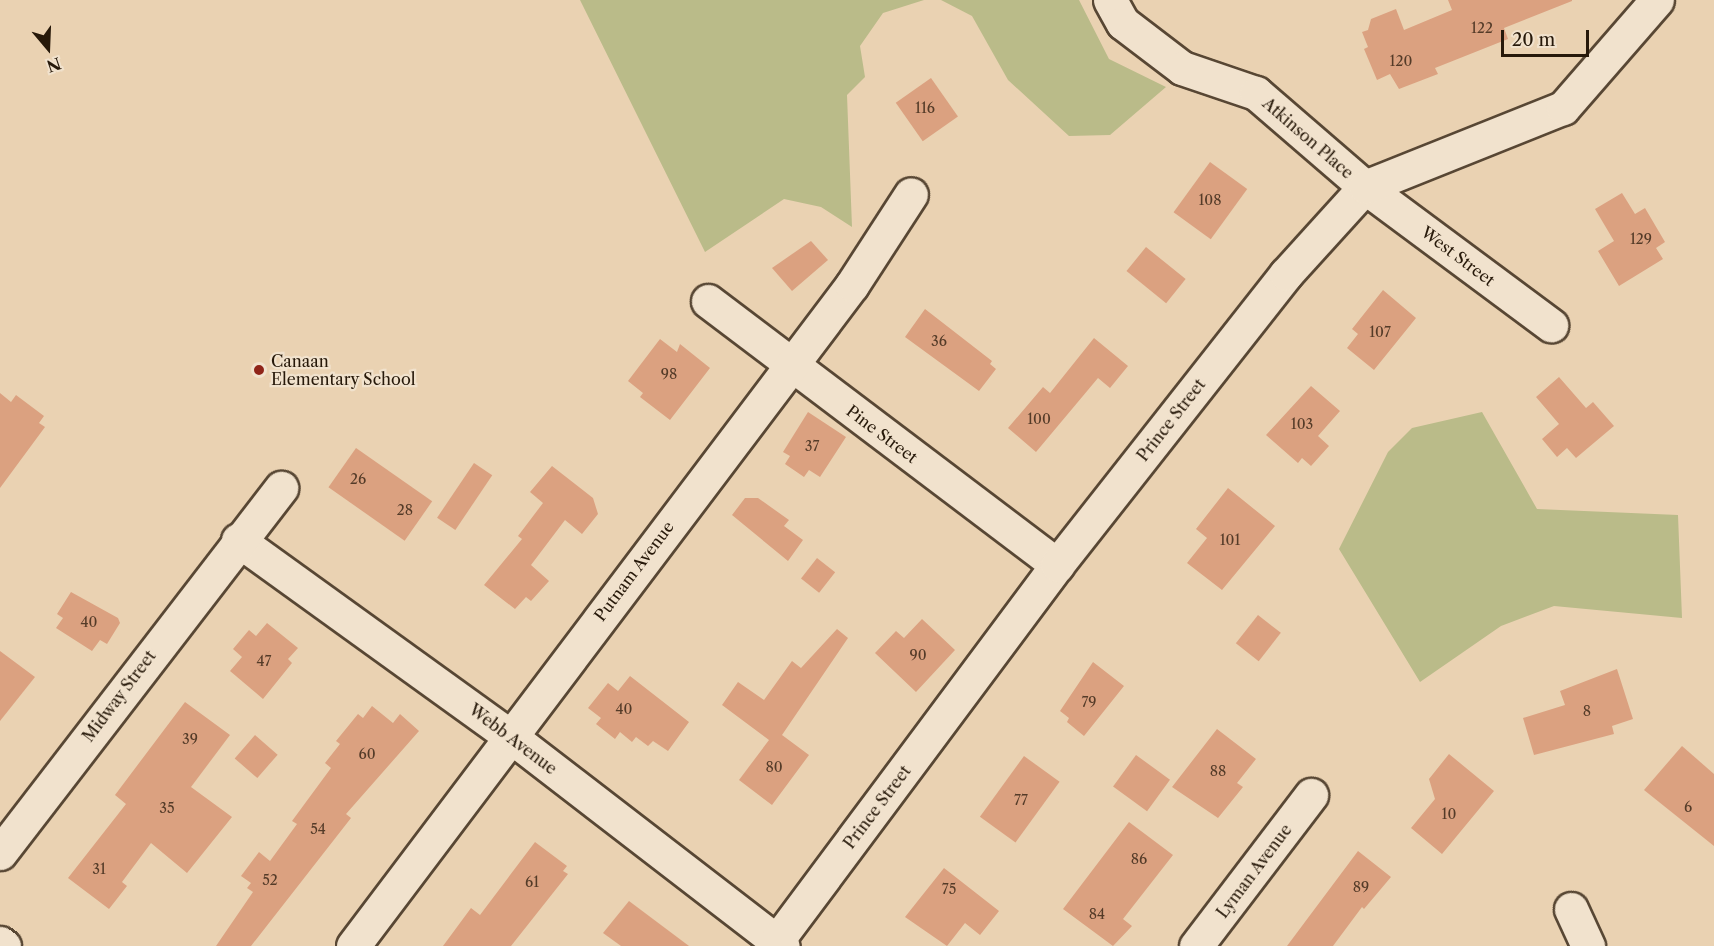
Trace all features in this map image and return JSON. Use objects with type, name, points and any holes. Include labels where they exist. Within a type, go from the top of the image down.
[{"type":"street","name":"Atkinson Place","points":[[1110,0],[1123,23],[1182,68],[1256,93],[1365,187]]},
{"type":"street","name":"Prince Street","points":[[778,944],[1057,565],[1286,274],[1365,187],[1563,108],[1658,0]]},
{"type":"street","name":"West Street","points":[[1365,187],[1551,325]]},
{"type":"street","name":"Putnam Avenue","points":[[352,946],[789,365],[852,285],[911,194]]},
{"type":"street","name":"Pine Street","points":[[708,301],[789,365],[1057,565]]},
{"type":"street","name":"Midway Street","points":[[0,853],[238,540],[281,488]]},
{"type":"street","name":"Webb Avenue","points":[[238,540],[510,736],[778,944]]},
{"type":"street","name":"Lyman Avenue","points":[[1196,946],[1311,795]]},
{"type":"street","points":[[1570,909],[1588,946]]},
{"type":"green space","points":[[580,0],[924,0],[883,13],[860,46],[865,77],[847,95],[852,227],[821,207],[784,199],[705,252]]},
{"type":"green space","points":[[941,0],[1079,0],[1109,59],[1166,87],[1110,135],[1069,136],[1008,80],[972,16]]},
{"type":"green space","points":[[1482,412],[1537,509],[1678,515],[1682,618],[1554,606],[1501,626],[1420,682],[1339,549],[1388,452],[1412,428]]},
{"type":"building","points":[[1448,0],[1572,1],[1504,28],[1508,39],[1435,68],[1438,74],[1399,89],[1390,74],[1377,80],[1364,49],[1368,47],[1362,32],[1368,30],[1371,19],[1396,9],[1404,30],[1452,10]]},
{"type":"building","points":[[931,78],[958,117],[923,141],[896,103]]},
{"type":"building","points":[[1210,162],[1247,189],[1211,239],[1174,212]]},
{"type":"building","points":[[1622,193],[1635,214],[1645,208],[1665,242],[1656,248],[1663,259],[1619,286],[1598,251],[1614,241],[1595,209]]},
{"type":"building","points":[[811,241],[828,260],[792,291],[772,268]]},
{"type":"building","points":[[1146,247],[1186,279],[1166,303],[1126,271]]},
{"type":"building","points":[[1383,290],[1416,318],[1374,370],[1347,348],[1358,334],[1352,329]]},
{"type":"building","points":[[925,309],[992,361],[990,364],[996,369],[979,391],[905,337]]},
{"type":"building","points":[[1094,338],[1128,366],[1110,388],[1098,378],[1036,452],[1008,428],[1043,387],[1050,393]]},
{"type":"building","points":[[660,339],[677,352],[680,344],[710,368],[670,420],[640,397],[643,393],[628,381]]},
{"type":"building","points":[[1559,377],[1586,408],[1593,402],[1614,426],[1576,458],[1567,448],[1557,457],[1542,439],[1559,424],[1536,397]]},
{"type":"building","points":[[1311,386],[1340,411],[1318,436],[1329,446],[1311,466],[1302,458],[1298,463],[1266,435]]},
{"type":"building","points":[[0,393],[11,402],[16,395],[44,416],[39,423],[45,427],[0,488]]},
{"type":"building","points":[[808,412],[846,437],[820,477],[809,470],[804,477],[785,464],[790,456],[783,452]]},
{"type":"building","points":[[356,448],[432,501],[405,541],[328,487]]},
{"type":"building","points":[[474,463],[492,475],[455,530],[437,518]]},
{"type":"building","points":[[552,466],[593,498],[598,514],[582,534],[565,520],[531,565],[549,581],[531,601],[526,597],[515,609],[484,585],[522,539],[518,536],[543,503],[530,492]]},
{"type":"building","points":[[1228,488],[1275,526],[1222,590],[1187,563],[1207,538],[1196,529]]},
{"type":"building","points":[[745,498],[758,498],[789,520],[784,526],[803,540],[788,561],[732,515]]},
{"type":"building","points":[[817,558],[835,572],[819,593],[801,578]]},
{"type":"building","points":[[71,592],[118,618],[120,623],[107,644],[100,640],[92,651],[56,628],[63,618],[57,614]]},
{"type":"building","points":[[1258,615],[1281,633],[1259,661],[1236,643]]},
{"type":"building","points":[[922,619],[955,650],[916,692],[875,653],[896,631],[904,638]]},
{"type":"building","points":[[267,623],[298,648],[288,659],[292,663],[263,699],[230,671],[242,657],[233,649],[249,630],[256,636]]},
{"type":"building","points":[[837,629],[848,638],[782,735],[809,755],[772,805],[739,780],[769,740],[722,705],[738,682],[764,700],[792,661],[801,668]]},
{"type":"building","points":[[0,651],[35,677],[0,721]]},
{"type":"building","points":[[1093,662],[1124,686],[1084,736],[1067,722],[1069,718],[1060,711]]},
{"type":"building","points":[[1617,669],[1633,719],[1612,726],[1614,734],[1534,755],[1523,718],[1565,705],[1560,691]]},
{"type":"building","points":[[630,676],[689,722],[668,751],[653,741],[648,746],[636,737],[632,742],[620,732],[615,739],[596,724],[601,718],[588,708],[608,683],[618,691]]},
{"type":"building","points":[[185,702],[230,735],[191,787],[232,817],[187,873],[151,843],[122,882],[127,886],[109,909],[68,878],[126,804],[115,795]]},
{"type":"building","points":[[372,706],[393,723],[400,714],[419,731],[346,814],[351,818],[251,946],[216,946],[253,892],[247,888],[251,883],[241,876],[259,852],[270,861],[297,824],[292,821],[331,768],[325,763],[340,744],[336,741],[358,714],[363,718]]},
{"type":"building","points":[[1217,729],[1256,759],[1237,783],[1243,787],[1218,818],[1172,787]]},
{"type":"building","points":[[255,735],[278,755],[257,778],[235,758]]},
{"type":"building","points":[[1682,746],[1714,774],[1714,846],[1644,790]]},
{"type":"building","points":[[1449,754],[1494,791],[1442,854],[1411,828],[1435,799],[1429,779]]},
{"type":"building","points":[[1136,755],[1170,780],[1147,811],[1113,787]]},
{"type":"building","points":[[1024,756],[1060,782],[1016,843],[980,817]]},
{"type":"building","points":[[1129,822],[1173,855],[1123,919],[1132,926],[1113,946],[1063,909]]},
{"type":"building","points":[[535,842],[567,866],[563,871],[568,874],[511,946],[443,946],[471,908],[480,915]]},
{"type":"building","points":[[1358,851],[1391,877],[1364,909],[1362,907],[1333,946],[1287,946]]},
{"type":"building","points":[[944,868],[999,911],[980,935],[965,923],[947,946],[905,917]]},
{"type":"building","points":[[629,901],[689,946],[621,946],[603,933]]},
{"type":"place","name":"Canaan Elementary School","points":[[259,370]]}]
